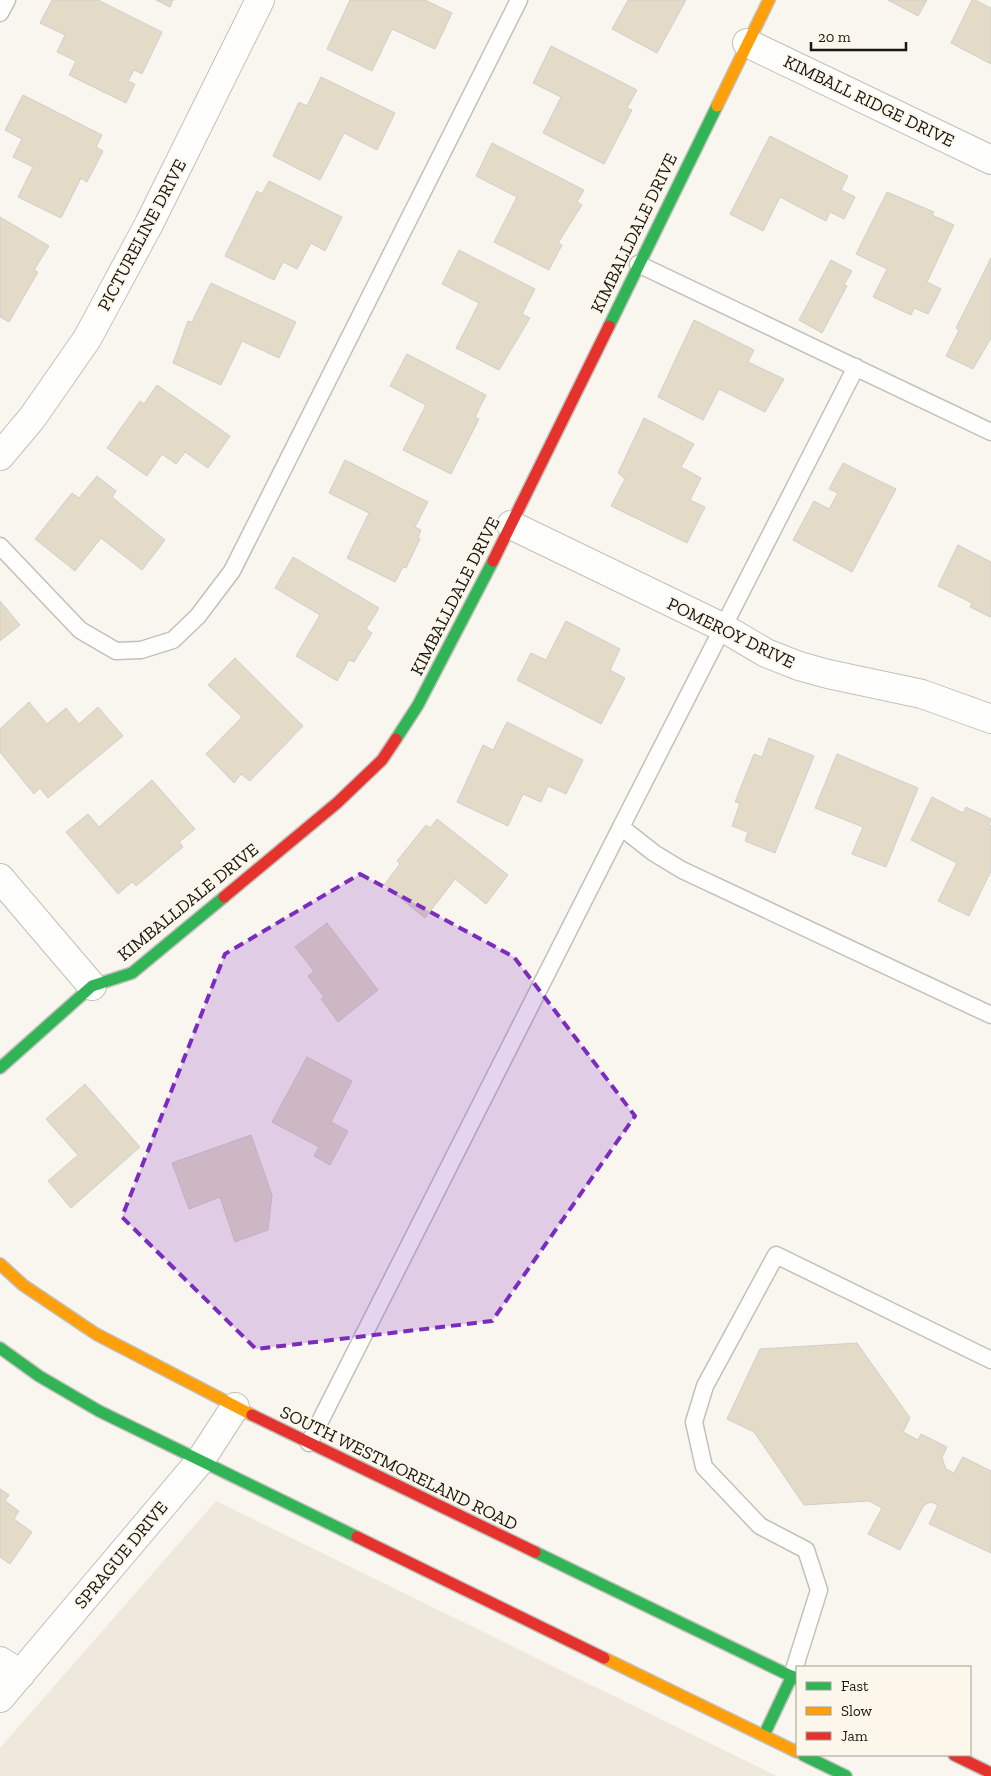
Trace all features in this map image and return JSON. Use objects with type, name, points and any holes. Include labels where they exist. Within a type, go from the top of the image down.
[{"type":"main road","name":"KIMBALLDALE DRIVE","points":[[0,1068],[92,986],[132,974],[337,804],[382,760],[418,705],[511,525],[769,0]]},
{"type":"main road","name":"SOUTH WESTMORELAND ROAD","points":[[0,1264],[23,1285],[96,1334],[235,1407],[794,1678]]},
{"type":"main road","points":[[0,1348],[39,1376],[99,1411],[796,1752]]},
{"type":"main road","points":[[764,1736],[794,1678]]},
{"type":"main road","points":[[805,1756],[846,1776]]},
{"type":"main road","points":[[956,1756],[991,1773]]},
{"type":"street","name":"PICTURELINE DRIVE","points":[[0,456],[32,418],[87,339],[149,224],[260,0]]},
{"type":"street","name":"KIMBALL RIDGE DRIVE","points":[[747,43],[991,160]]},
{"type":"street","name":"POMEROY DRIVE","points":[[511,525],[722,627],[766,653],[799,666],[828,674],[922,694],[991,719]]},
{"type":"street","points":[[0,878],[92,986]]},
{"type":"street","name":"SPRAGUE DRIVE","points":[[0,1698],[10,1667],[200,1461],[235,1407]]},
{"type":"lane","points":[[0,13],[7,0]]},
{"type":"lane","points":[[0,546],[80,630],[116,651],[142,650],[173,640],[198,616],[232,571],[519,0]]},
{"type":"lane","points":[[638,264],[991,432]]},
{"type":"lane","points":[[309,1443],[722,627],[856,367]]},
{"type":"lane","points":[[621,827],[654,853],[682,870],[991,1015]]},
{"type":"lane","points":[[797,1666],[818,1590],[806,1550],[760,1526],[704,1467],[694,1422],[705,1386],[776,1255],[991,1360]]},
{"type":"highlighted area","points":[[360,874],[514,957],[635,1116],[492,1321],[256,1349],[122,1217],[225,954]]},
{"type":"shaded area","points":[[216,1501],[777,1776],[0,1776],[0,1748]]},
{"type":"building","points":[[52,0],[98,0],[162,32],[142,74],[134,70],[128,81],[135,84],[126,103],[69,75],[76,61],[57,52],[65,35],[40,23]]},
{"type":"building","points":[[156,0],[173,0],[170,7]]},
{"type":"building","points":[[350,0],[425,0],[452,13],[435,49],[392,29],[372,71],[327,49]]},
{"type":"building","points":[[628,0],[686,0],[657,53],[612,29]]},
{"type":"building","points":[[888,0],[927,0],[918,16]]},
{"type":"building","points":[[972,0],[991,8],[991,64],[951,43]]},
{"type":"building","points":[[551,46],[637,90],[627,108],[632,110],[604,164],[543,133],[561,97],[533,83]]},
{"type":"building","points":[[321,77],[395,113],[377,150],[344,133],[320,180],[273,156],[299,102],[307,106]]},
{"type":"building","points":[[23,95],[102,135],[96,147],[103,151],[87,182],[81,178],[61,218],[18,197],[33,167],[13,157],[22,139],[5,130]]},
{"type":"building","points":[[770,136],[848,176],[841,190],[855,197],[844,219],[830,212],[826,221],[780,197],[763,231],[730,214]]},
{"type":"building","points":[[492,143],[584,190],[577,202],[582,205],[558,243],[562,245],[549,270],[494,242],[517,197],[476,176]]},
{"type":"building","points":[[269,181],[342,217],[325,251],[311,243],[297,269],[283,262],[274,280],[225,256],[257,191],[262,194]]},
{"type":"building","points":[[887,192],[934,212],[932,215],[954,225],[927,282],[941,289],[928,314],[914,308],[911,315],[873,297],[887,269],[856,254]]},
{"type":"building","points":[[0,217],[49,246],[34,270],[38,272],[9,322],[0,317]]},
{"type":"building","points":[[459,250],[535,289],[522,314],[530,318],[499,370],[456,348],[479,303],[442,284]]},
{"type":"building","points":[[991,258],[991,338],[973,369],[946,356],[959,330],[956,328]]},
{"type":"building","points":[[831,260],[852,271],[844,285],[847,286],[822,333],[799,320]]},
{"type":"building","points":[[211,283],[296,322],[279,358],[242,341],[221,385],[173,363],[188,321],[192,322]]},
{"type":"building","points":[[694,320],[754,350],[748,362],[784,379],[765,412],[719,389],[703,420],[658,397]]},
{"type":"building","points":[[407,354],[486,395],[475,417],[479,419],[451,474],[403,450],[426,405],[390,386]]},
{"type":"building","points":[[157,385],[230,436],[208,468],[185,452],[176,464],[162,454],[147,476],[107,448],[140,401],[144,404]]},
{"type":"building","points":[[644,418],[694,444],[681,467],[701,478],[690,500],[705,507],[687,543],[611,506],[625,479],[618,473]]},
{"type":"building","points":[[345,460],[428,502],[415,527],[421,530],[418,538],[420,539],[406,568],[403,567],[395,582],[347,558],[369,513],[329,493]]},
{"type":"building","points":[[843,463],[896,489],[852,572],[793,540],[814,501],[829,509],[838,493],[829,489]]},
{"type":"building","points":[[97,476],[116,491],[112,497],[165,540],[142,570],[101,538],[75,571],[35,539],[72,493],[79,498]]},
{"type":"building","points":[[958,545],[991,562],[990,617],[970,607],[972,603],[938,586]]},
{"type":"building","points":[[293,557],[379,608],[366,629],[372,633],[354,662],[349,660],[337,681],[296,656],[320,615],[275,588]]},
{"type":"building","points":[[0,601],[20,625],[0,641]]},
{"type":"building","points":[[566,621],[620,649],[610,670],[625,678],[601,724],[517,680],[531,653],[546,660]]},
{"type":"building","points":[[235,658],[303,726],[250,781],[241,774],[234,783],[206,754],[242,717],[208,685]]},
{"type":"building","points":[[29,702],[47,724],[66,708],[79,724],[98,707],[123,736],[48,798],[40,788],[34,794],[0,752],[0,729]]},
{"type":"building","points":[[507,722],[583,760],[566,794],[548,786],[541,802],[523,794],[508,826],[457,802],[483,745],[493,750]]},
{"type":"building","points":[[769,738],[814,756],[775,853],[745,841],[748,832],[732,826],[740,803],[735,802],[754,754],[762,757]]},
{"type":"building","points":[[837,754],[918,788],[886,867],[852,854],[863,827],[815,808]]},
{"type":"building","points":[[152,780],[195,829],[179,842],[183,847],[136,886],[132,882],[118,894],[66,832],[88,814],[99,827]]},
{"type":"building","points":[[932,797],[963,813],[966,807],[991,819],[989,825],[991,826],[991,871],[969,916],[938,901],[957,863],[911,840]]},
{"type":"building","points":[[437,819],[508,875],[486,904],[455,879],[425,918],[384,885],[400,864],[397,861],[426,825],[430,828]]},
{"type":"building","points":[[327,923],[378,990],[338,1022],[321,999],[324,997],[308,976],[314,971],[295,947]]},
{"type":"building","points":[[307,1057],[352,1081],[331,1122],[348,1131],[330,1165],[314,1156],[319,1147],[272,1122]]},
{"type":"building","points":[[85,1084],[140,1147],[71,1208],[48,1181],[78,1155],[46,1119]]},
{"type":"building","points":[[251,1135],[272,1195],[268,1230],[235,1242],[220,1197],[189,1209],[172,1163]]},
{"type":"building","points":[[857,1343],[910,1418],[903,1432],[918,1440],[921,1434],[947,1447],[942,1458],[946,1469],[954,1473],[963,1457],[991,1471],[991,1553],[929,1524],[938,1505],[931,1502],[924,1505],[900,1550],[868,1534],[882,1508],[869,1501],[804,1505],[754,1432],[727,1419],[760,1349]]},
{"type":"building","points":[[0,1489],[9,1495],[5,1501],[19,1511],[14,1519],[32,1532],[10,1564],[0,1557]]},
{"type":"traffic: fast","points":[[609,326],[717,106]]},
{"type":"traffic: fast","points":[[396,739],[418,705],[493,561]]},
{"type":"traffic: fast","points":[[0,1068],[92,986],[132,973],[224,897]]},
{"type":"traffic: fast","points":[[0,1348],[39,1376],[99,1411],[357,1537]]},
{"type":"traffic: fast","points":[[535,1552],[796,1679]]},
{"type":"traffic: fast","points":[[764,1735],[792,1676]]},
{"type":"traffic: fast","points":[[805,1756],[846,1776]]},
{"type":"traffic: slow","points":[[717,106],[769,0]]},
{"type":"traffic: slow","points":[[0,1264],[23,1285],[96,1334],[252,1415]]},
{"type":"traffic: slow","points":[[604,1658],[796,1752]]},
{"type":"traffic: jam","points":[[493,561],[609,326]]},
{"type":"traffic: jam","points":[[224,897],[337,803],[382,760],[396,739]]},
{"type":"traffic: jam","points":[[252,1415],[535,1552]]},
{"type":"traffic: jam","points":[[357,1537],[604,1658]]},
{"type":"traffic: jam","points":[[956,1756],[991,1773]]}]
